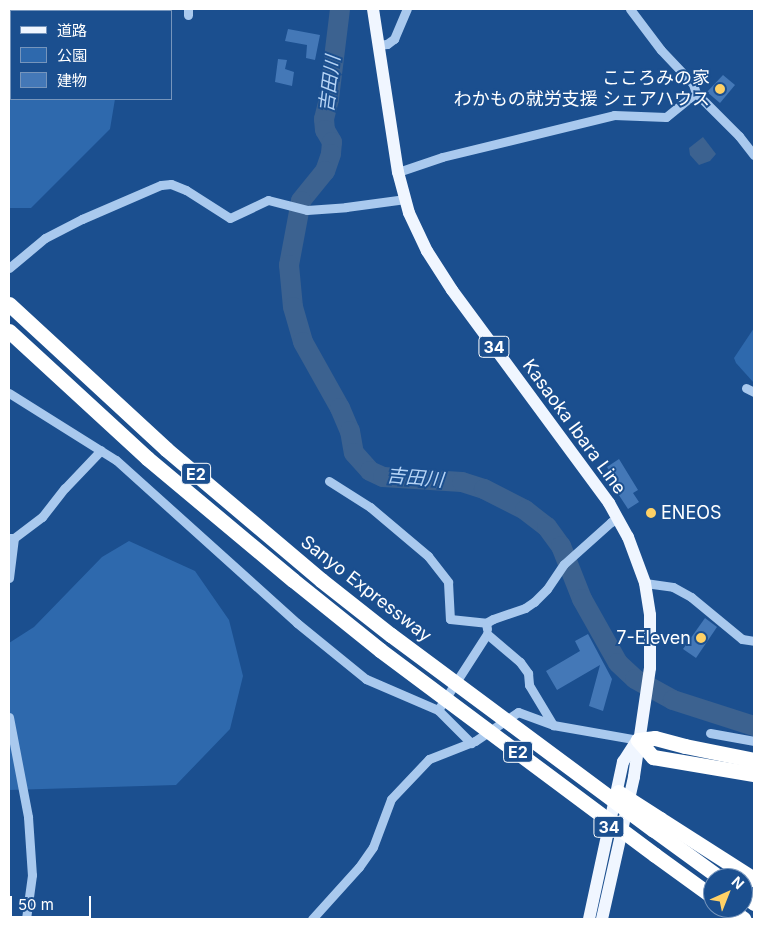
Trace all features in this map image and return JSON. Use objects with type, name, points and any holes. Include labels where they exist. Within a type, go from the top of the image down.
[{"type":"highway","name":"Sanyo Expressway","points":[[9,304],[166,449],[321,580],[489,708],[657,824]]},
{"type":"highway","name":"E2","points":[[9,331],[146,458],[292,580],[380,650],[703,890]]},
{"type":"highway","points":[[638,740],[655,738],[754,760]]},
{"type":"highway","points":[[638,740],[653,757],[754,774]]},
{"type":"highway","points":[[657,824],[708,868]]},
{"type":"highway","points":[[657,824],[754,879]]},
{"type":"main road","name":"Kasaoka Ibara Line","points":[[373,9],[377,45],[404,199],[427,250],[452,290],[592,478],[618,519],[635,554],[645,582],[650,615],[650,668],[644,698],[634,777],[602,919]]},
{"type":"main road","name":"Kasaoka Ibara Line","points":[[590,919],[623,762],[638,740]]},
{"type":"street","points":[[377,45],[387,44],[394,39],[407,9]]},
{"type":"street","points":[[630,9],[661,50],[693,84],[696,93],[740,136],[754,155]]},
{"type":"street","points":[[398,172],[442,157],[614,115],[666,117],[696,93]]},
{"type":"street","points":[[9,268],[46,238],[82,219],[115,206],[127,198],[161,185],[171,184],[186,190],[230,218],[268,200],[307,210],[346,208],[404,199]]},
{"type":"street","points":[[9,393],[116,460],[297,623],[366,679],[438,710],[471,743]]},
{"type":"street","points":[[9,578],[11,538],[42,517],[65,488],[101,450]]},
{"type":"street","points":[[329,481],[370,507],[428,556],[448,582],[450,619],[486,623],[501,615],[525,608],[547,589],[564,564],[611,522],[618,519]]},
{"type":"street","points":[[645,582],[673,587],[690,597],[742,639],[754,641]]},
{"type":"street","points":[[438,710],[487,634],[486,623]]},
{"type":"street","points":[[487,634],[520,662],[528,673],[529,685],[553,725]]},
{"type":"street","points":[[312,919],[364,860],[373,846],[392,799],[410,777],[429,759],[471,743],[518,712],[553,725],[638,740]]},
{"type":"street","points":[[9,716],[28,817],[32,875],[26,919]]},
{"type":"street","points":[[710,733],[754,741]]},
{"type":"green space","points":[[9,9],[116,9],[10,10],[10,100],[115,100],[110,129],[31,208],[9,208]]},
{"type":"green space","points":[[754,328],[754,383],[736,363],[734,358]]},
{"type":"green space","points":[[129,541],[195,571],[229,620],[243,676],[230,729],[176,785],[9,790],[9,643],[34,627],[102,557]]},
{"type":"shaded area","points":[[703,137],[716,154],[710,161],[699,165],[690,155],[689,148]]},
{"type":"building","points":[[288,29],[320,35],[315,60],[306,58],[307,45],[285,41]]},
{"type":"building","points":[[278,59],[287,60],[285,69],[294,72],[292,86],[275,82]]},
{"type":"building","name":"こころみの家 わかもの就労支援 シェアハウス","points":[[723,75],[735,85],[720,103],[707,92]]},
{"type":"building","points":[[619,459],[638,490],[633,493],[639,502],[628,509],[613,486],[617,483],[607,467]]},
{"type":"building","name":"7-Eleven","points":[[705,618],[717,627],[696,658],[683,649]]},
{"type":"building","points":[[588,634],[612,679],[603,711],[589,706],[600,665],[557,690],[546,671],[580,651],[575,641]]},
{"type":"waterway","name":"吉田川","points":[[340,9],[329,99],[324,119],[325,130],[332,142],[331,154],[325,171],[301,201],[289,265],[293,307],[303,342],[340,408],[350,431],[354,453],[370,471],[383,477],[462,482],[484,489],[525,510],[547,527],[561,546],[582,599],[618,663],[635,679],[673,700],[754,726]]},
{"type":"place","name":"こころみの家 わかもの就労支援 シェアハウス","points":[[720,89]]},
{"type":"place","name":"ENEOS","points":[[651,513]]},
{"type":"place","name":"7-Eleven","points":[[701,638]]}]
